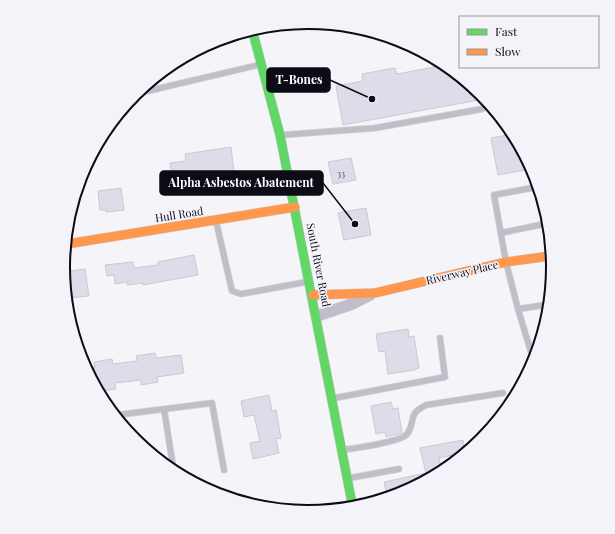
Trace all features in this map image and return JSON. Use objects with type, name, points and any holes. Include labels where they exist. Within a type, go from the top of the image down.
[{"type":"main road","name":"South River Road","points":[[254,35],[260,65],[280,135],[313,295],[352,500]]},
{"type":"main road","name":"Hull Road","points":[[71,243],[295,208]]},
{"type":"main road","name":"Riverway Place","points":[[313,295],[375,293],[506,262],[545,257]]},
{"type":"street","name":"Riverway Place","points":[[317,316],[352,304],[375,293]]},
{"type":"lane","points":[[148,91],[260,65]]},
{"type":"lane","points":[[280,135],[374,128],[484,108]]},
{"type":"lane","points":[[530,350],[506,262],[494,195],[532,188]]},
{"type":"lane","points":[[216,221],[232,291],[241,294],[310,282]]},
{"type":"lane","points":[[501,233],[541,225]]},
{"type":"lane","points":[[518,309],[542,305]]},
{"type":"lane","points":[[333,398],[445,377],[440,338]]},
{"type":"lane","points":[[343,450],[400,439],[409,433],[415,413],[426,405],[503,393]]},
{"type":"lane","points":[[121,414],[212,403],[224,470]]},
{"type":"lane","points":[[164,409],[173,463]]},
{"type":"lane","points":[[348,479],[399,469]]},
{"type":"building","points":[[436,67],[452,78],[477,100],[343,125],[336,86],[363,81],[362,74],[395,68],[397,74]]},
{"type":"building","points":[[505,135],[514,148],[525,170],[498,175],[491,138]]},
{"type":"building","points":[[231,147],[234,172],[173,181],[170,163],[186,161],[185,154]]},
{"type":"building","points":[[351,158],[356,180],[333,184],[328,162]]},
{"type":"building","points":[[121,188],[124,210],[106,212],[106,210],[100,210],[98,191]]},
{"type":"building","points":[[366,208],[371,235],[344,240],[338,213]]},
{"type":"building","points":[[194,255],[198,275],[143,285],[143,283],[127,285],[127,282],[115,284],[114,275],[107,276],[105,265],[133,262],[134,268],[158,265],[158,262]]},
{"type":"building","points":[[85,269],[89,296],[72,298],[70,271]]},
{"type":"building","points":[[408,329],[409,337],[414,336],[419,368],[415,370],[388,374],[385,351],[379,352],[376,334]]},
{"type":"building","points":[[155,353],[156,358],[181,355],[184,373],[157,377],[158,382],[141,385],[141,380],[115,383],[116,389],[104,391],[92,367],[95,367],[94,362],[112,359],[113,364],[137,361],[136,356]]},
{"type":"building","points":[[269,395],[272,411],[276,410],[281,438],[276,439],[279,453],[253,459],[250,443],[260,441],[254,415],[244,417],[241,401]]},
{"type":"building","points":[[391,402],[393,409],[398,408],[402,433],[386,437],[385,432],[376,434],[371,406]]},
{"type":"building","points":[[463,440],[464,446],[453,455],[439,458],[440,465],[426,473],[420,448]]},
{"type":"building","points":[[426,473],[399,487],[386,491],[384,482]]},
{"type":"traffic: fast","points":[[254,35],[280,135],[352,500]]},
{"type":"traffic: slow","points":[[71,243],[295,207]]},
{"type":"traffic: slow","points":[[313,295],[375,293],[506,262],[545,257]]},
{"type":"place","name":"T-Bones","points":[[372,99]]},
{"type":"place","name":"Alpha Asbestos Abatement","points":[[355,224]]}]
